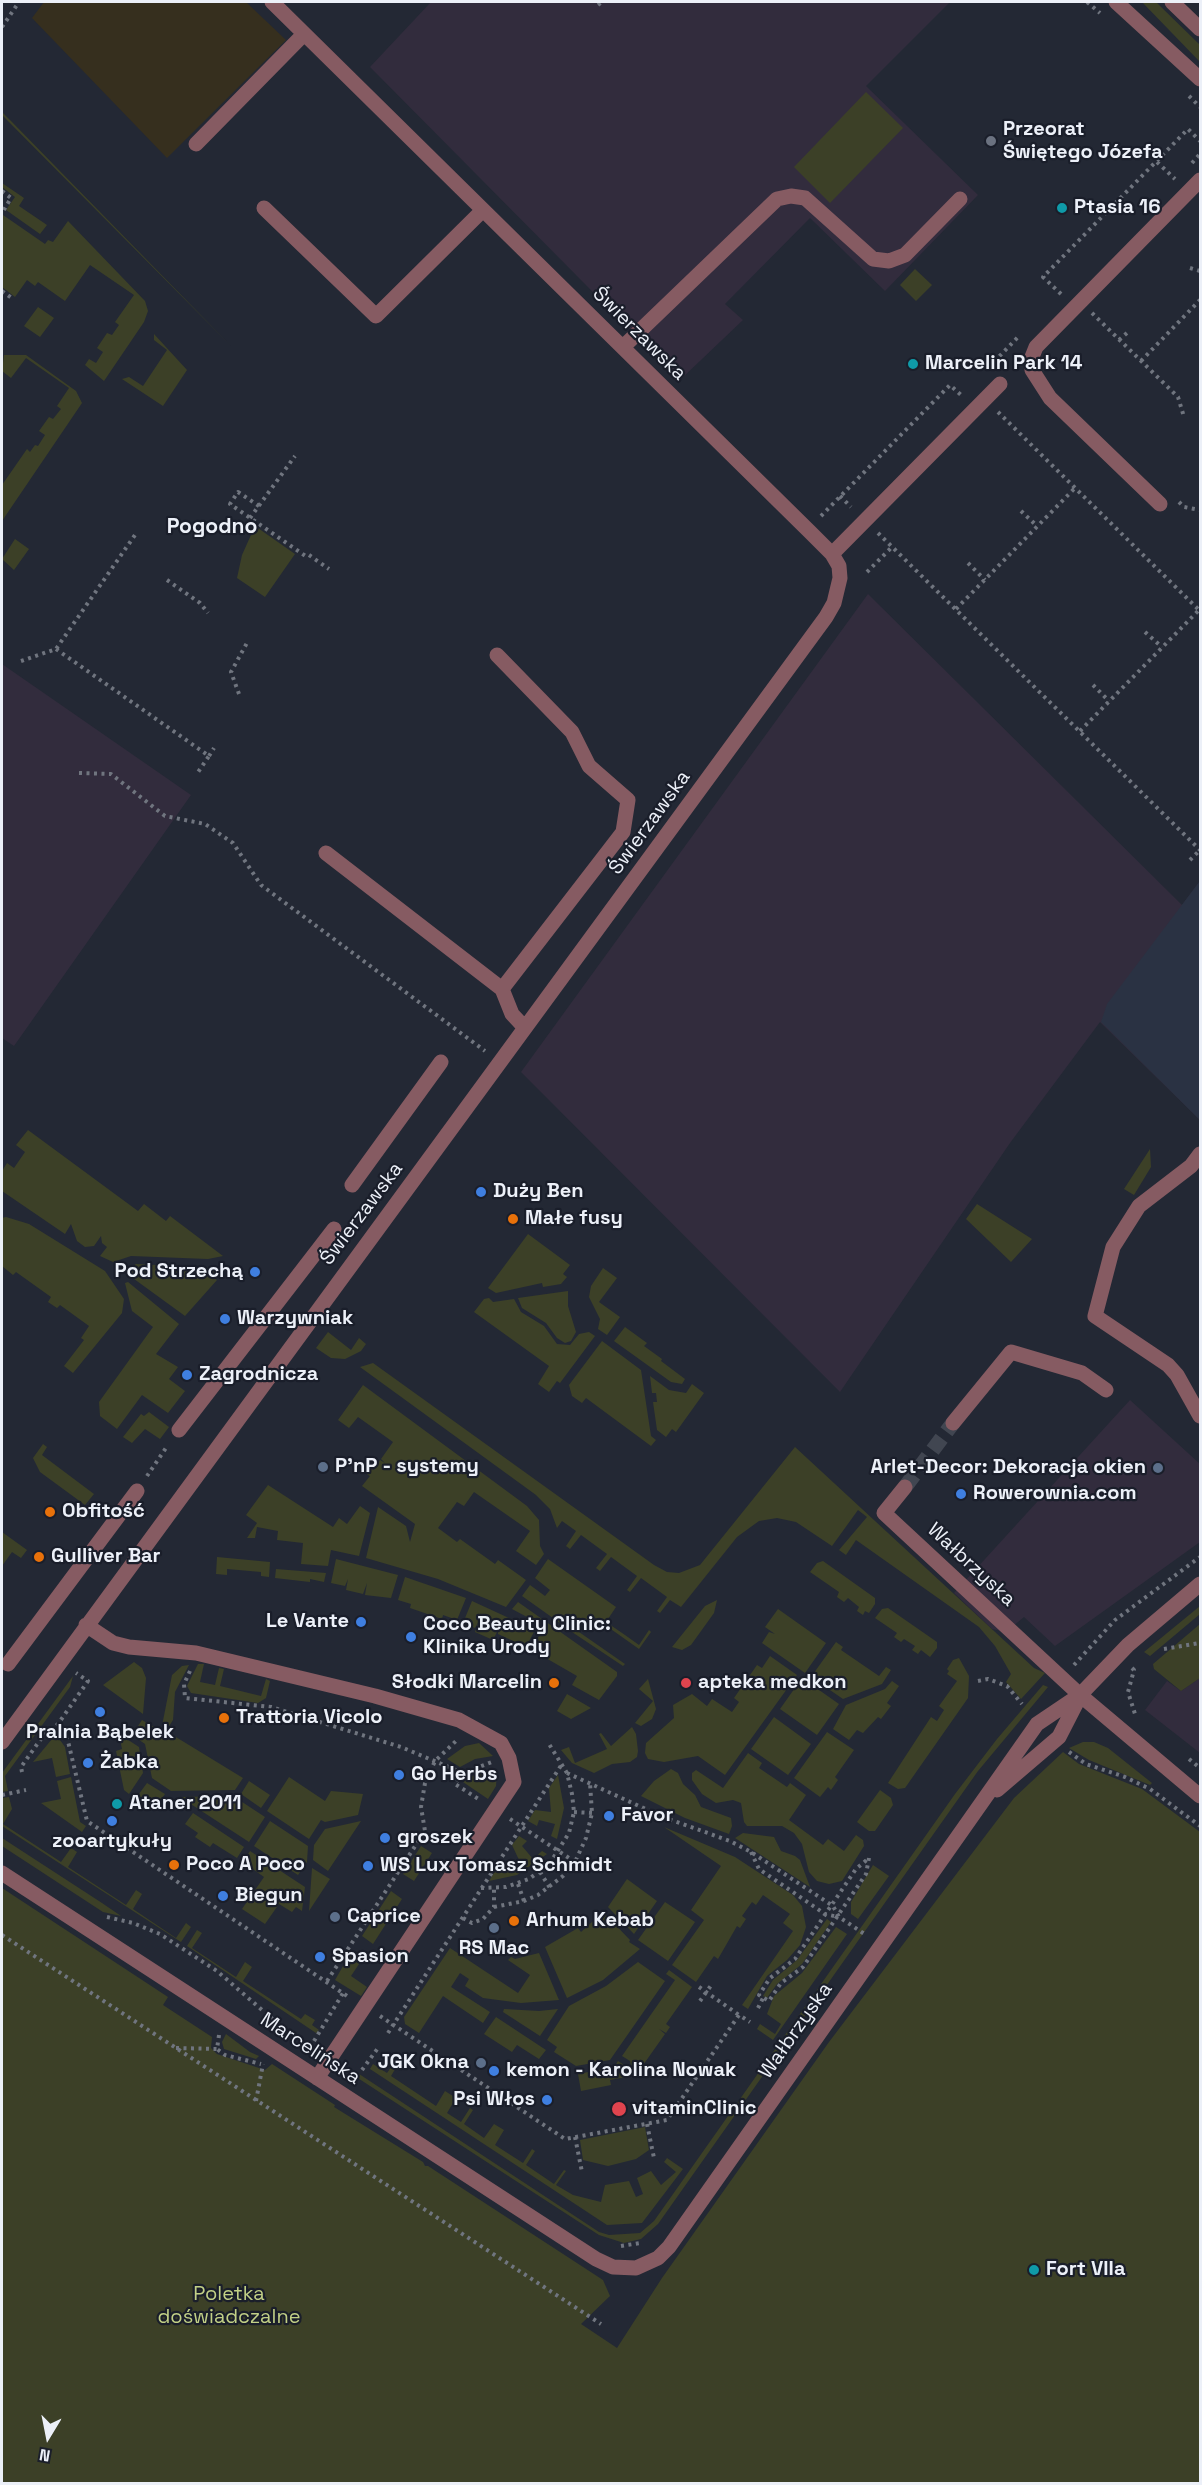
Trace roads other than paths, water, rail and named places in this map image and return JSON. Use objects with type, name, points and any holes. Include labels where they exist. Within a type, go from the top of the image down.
[{"type":"street","name":"Świerzawska","points":[[2,1742],[826,617],[836,597],[840,578],[839,566],[832,554],[272,2]]},
{"type":"street","points":[[1116,2],[1200,79]]},
{"type":"street","points":[[1172,2],[1200,29]]},
{"type":"street","points":[[196,144],[304,34]]},
{"type":"street","points":[[1160,504],[1050,398],[1032,370],[1032,357],[1036,347],[1200,180]]},
{"type":"street","points":[[623,347],[777,199],[791,196],[806,198],[873,259],[889,261],[904,255],[960,199]]},
{"type":"street","points":[[264,208],[376,316],[483,210]]},
{"type":"street","points":[[832,554],[1000,384]]},
{"type":"street","points":[[497,655],[572,732],[589,766],[628,800],[623,832],[502,989]]},
{"type":"street","points":[[326,854],[502,989],[512,1014],[525,1028]]},
{"type":"street","points":[[352,1185],[441,1062]]},
{"type":"street","points":[[1200,1154],[1191,1166],[1139,1206],[1113,1247],[1095,1316],[1168,1365],[1177,1375],[1200,1416]]},
{"type":"street","points":[[180,1430],[334,1229]]},
{"type":"street","points":[[953,1423],[1011,1352],[1082,1373],[1106,1390]]},
{"type":"street","name":"Wałbrzyska","points":[[905,1487],[884,1513],[1080,1695]]},
{"type":"street","points":[[8,1664],[137,1491]]},
{"type":"street","name":"Wałbrzyska","points":[[596,2259],[614,2267],[636,2268],[658,2258],[669,2247],[1037,1724],[1080,1695],[1128,1645],[1200,1584]]},
{"type":"street","points":[[86,1625],[113,1643],[129,1647],[196,1653],[375,1696],[459,1720],[501,1743],[509,1758],[514,1782],[317,2078]]},
{"type":"street","points":[[1080,1695],[1200,1796]]},
{"type":"street","name":"Wałbrzyska","points":[[983,1801],[1059,1737],[1080,1695]]},
{"type":"street","name":"Marcelińska","points":[[2,1873],[596,2259]]},
{"type":"tunnel","points":[[905,1487],[953,1423]]},
{"type":"place","name":"Przeorat Świętego Józefa","points":[[991,141]]},
{"type":"place","name":"Ptasia 16","points":[[1062,208]]},
{"type":"place","name":"Marcelin Park 14","points":[[913,364]]},
{"type":"place","name":"Duży Ben","points":[[481,1192]]},
{"type":"place","name":"Małe fusy","points":[[513,1219]]},
{"type":"place","name":"Pod Strzechą","points":[[255,1272]]},
{"type":"place","name":"Warzywniak","points":[[225,1319]]},
{"type":"place","name":"Zagrodnicza","points":[[187,1375]]},
{"type":"place","name":"P'nP - systemy","points":[[323,1467]]},
{"type":"place","name":"Arlet-Decor: Dekoracja okien","points":[[1158,1468]]},
{"type":"place","name":"Rowerownia.com","points":[[961,1494]]},
{"type":"place","name":"Obfitość","points":[[50,1512]]},
{"type":"place","name":"Gulliver Bar","points":[[39,1557]]},
{"type":"place","name":"Le Vante","points":[[361,1622]]},
{"type":"place","name":"Coco Beauty Clinic: Klinika Urody","points":[[411,1637]]},
{"type":"place","name":"Słodki Marcelin","points":[[554,1683]]},
{"type":"place","name":"apteka medkon","points":[[686,1683]]},
{"type":"place","name":"Pralnia Bąbelek","points":[[100,1712]]},
{"type":"place","name":"Trattoria Vicolo","points":[[224,1718]]},
{"type":"place","name":"Żabka","points":[[88,1763]]},
{"type":"place","name":"Go Herbs","points":[[399,1775]]},
{"type":"place","name":"Ataner 2011","points":[[117,1804]]},
{"type":"place","name":"Favor","points":[[609,1816]]},
{"type":"place","name":"zooartykuły","points":[[112,1821]]},
{"type":"place","name":"groszek","points":[[385,1838]]},
{"type":"place","name":"Poco A Poco","points":[[174,1865]]},
{"type":"place","name":"WS Lux Tomasz Schmidt","points":[[368,1866]]},
{"type":"place","name":"Biegun","points":[[223,1896]]},
{"type":"place","name":"Caprice","points":[[335,1917]]},
{"type":"place","name":"Arhum Kebab","points":[[514,1921]]},
{"type":"place","name":"RS Mac","points":[[494,1928]]},
{"type":"place","name":"Spasion","points":[[320,1957]]},
{"type":"place","name":"JGK Okna","points":[[481,2063]]},
{"type":"place","name":"kemon - Karolina Nowak","points":[[494,2071]]},
{"type":"place","name":"Psi Włos","points":[[547,2100]]},
{"type":"place","name":"vitaminClinic","points":[[619,2109]]},
{"type":"place","name":"Fort VIIa","points":[[1034,2270]]},
{"type":"district","name":"Pogodno","points":[[212,527]]},
{"type":"park label","name":"Poletka doświadczalne","points":[[229,2306]]}]
